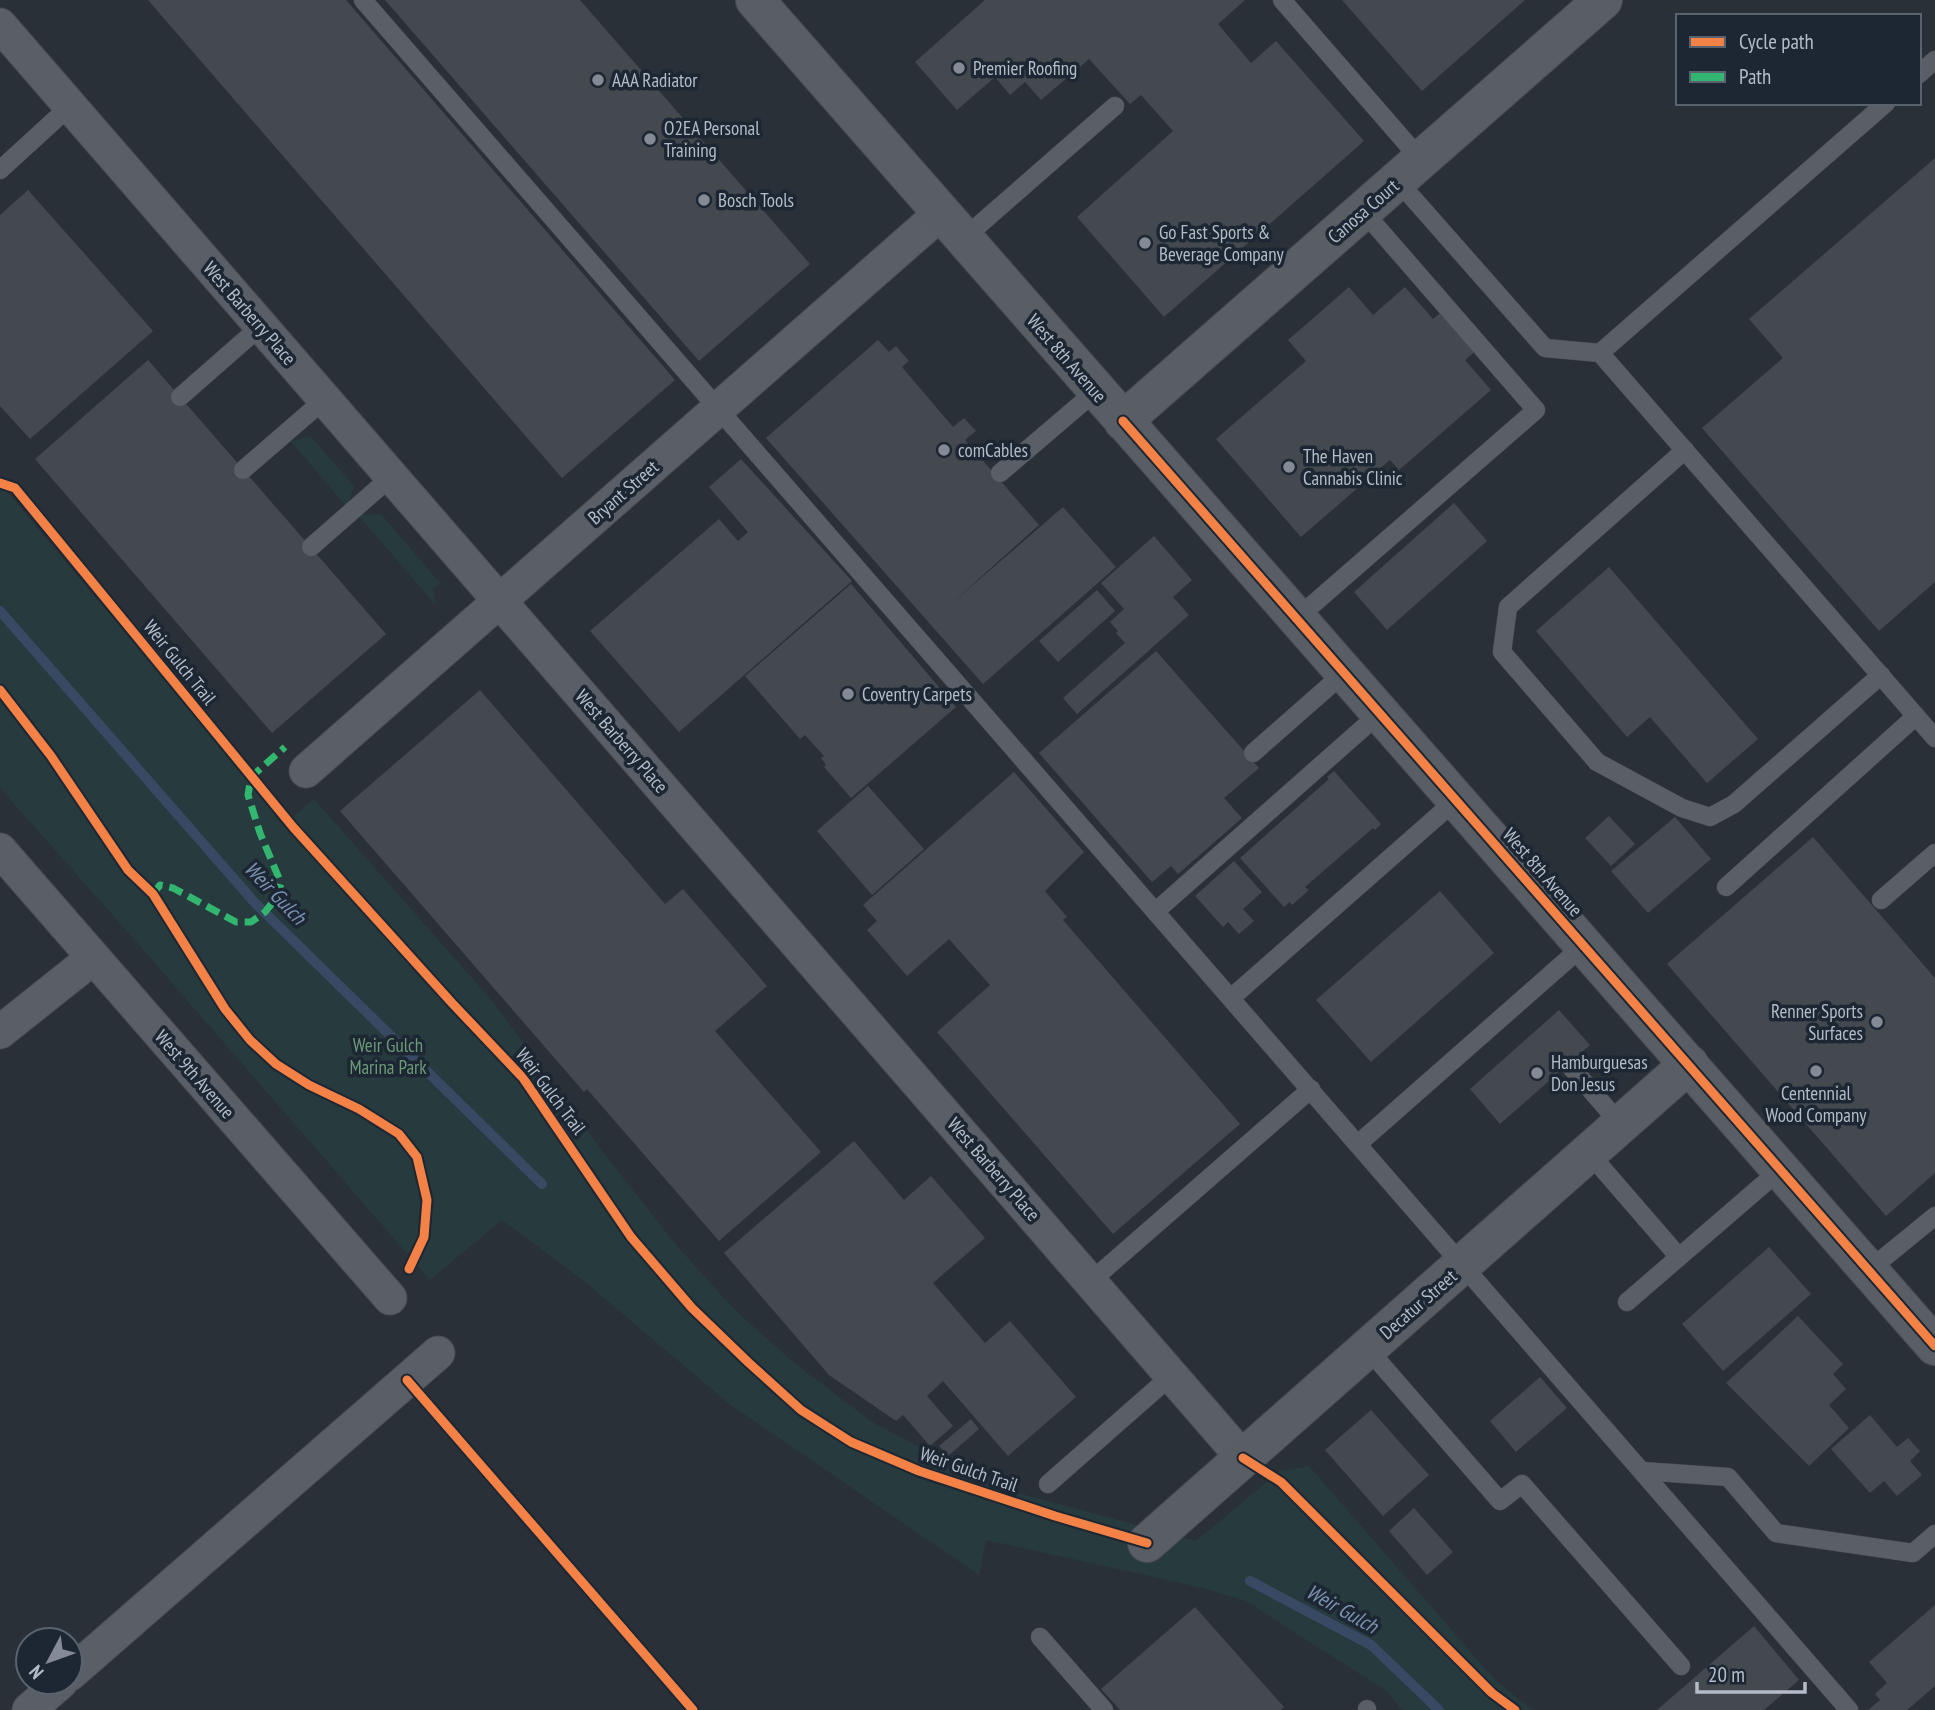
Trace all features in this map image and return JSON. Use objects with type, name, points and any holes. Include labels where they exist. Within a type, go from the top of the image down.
[{"type":"main road","name":"West 8th Avenue","points":[[755,0],[1935,1346]]},
{"type":"main road","name":"Canosa Court","points":[[1123,421],[1603,0]]},
{"type":"main road","name":"Decatur Street","points":[[1147,1543],[1689,1065]]},
{"type":"street","name":"West Barberry Place","points":[[0,25],[1243,1458]]},
{"type":"street","name":"Bryant Street","points":[[306,771],[719,408],[952,226]]},
{"type":"street","name":"West 9th Avenue","points":[[0,850],[390,1298]]},
{"type":"street","points":[[0,1032],[93,958]]},
{"type":"street","points":[[84,1663],[438,1353]]},
{"type":"street","points":[[29,1710],[45,1696]]},
{"type":"lane","points":[[363,0],[1849,1710]]},
{"type":"lane","points":[[1282,0],[1545,348],[1600,353],[1935,738]]},
{"type":"lane","points":[[1921,72],[1935,60]]},
{"type":"lane","points":[[1600,353],[1884,105]]},
{"type":"lane","points":[[0,170],[70,106]]},
{"type":"lane","points":[[952,226],[1115,106]]},
{"type":"lane","points":[[1296,619],[1536,410],[1363,211]]},
{"type":"lane","points":[[180,397],[261,326]]},
{"type":"lane","points":[[1000,473],[1096,391]]},
{"type":"lane","points":[[243,470],[325,399]]},
{"type":"lane","points":[[1685,450],[1508,607],[1502,652],[1597,762],[1682,808],[1710,817],[1734,804],[1881,675]]},
{"type":"lane","points":[[311,547],[392,476]]},
{"type":"lane","points":[[1253,753],[1344,673]]},
{"type":"lane","points":[[1156,911],[1380,713]]},
{"type":"lane","points":[[1726,887],[1916,716]]},
{"type":"lane","points":[[1231,998],[1456,800]]},
{"type":"lane","points":[[1881,900],[1935,853]]},
{"type":"lane","points":[[1358,1144],[1584,945]]},
{"type":"lane","points":[[1571,1067],[1621,1125]]},
{"type":"lane","points":[[1090,1281],[1311,1089]]},
{"type":"lane","points":[[1588,1153],[1679,1257]]},
{"type":"lane","points":[[1627,1302],[1781,1170]]},
{"type":"lane","points":[[1869,1270],[1935,1216]]},
{"type":"lane","points":[[1367,1348],[1500,1501],[1521,1483],[1681,1666]]},
{"type":"lane","points":[[1048,1485],[1172,1375]]},
{"type":"lane","points":[[1642,1471],[1728,1477],[1776,1533],[1913,1553],[1935,1534]]},
{"type":"lane","points":[[1040,1637],[1104,1710]]},
{"type":"green space","points":[[311,437],[354,486],[347,507],[291,441]]},
{"type":"green space","name":"Weir Gulch Marina Park","points":[[0,483],[285,824],[314,799],[494,1003],[603,1152],[677,1246],[734,1309],[793,1362],[872,1422],[996,1487],[1196,1541],[1280,1471],[1309,1466],[1496,1681],[1533,1710],[1402,1710],[1388,1692],[1246,1601],[1199,1587],[986,1540],[979,1575],[728,1403],[584,1281],[502,1220],[430,1280],[0,788]]},
{"type":"green space","points":[[381,514],[440,583],[433,589],[436,605],[358,515]]},
{"type":"building","points":[[148,0],[346,0],[675,380],[562,478]]},
{"type":"building","points":[[385,0],[580,0],[810,264],[699,361]]},
{"type":"building","points":[[985,0],[1245,0],[1218,24],[1251,63],[1276,41],[1364,141],[1164,317],[1077,217],[1173,131],[1141,95],[1130,104],[1089,59],[1041,100],[1025,82],[1010,95],[995,77],[957,110],[915,62]]},
{"type":"building","points":[[1342,0],[1525,0],[1422,91]]},
{"type":"building","points":[[1935,158],[1935,582],[1879,631],[1702,428],[1783,358],[1749,319]]},
{"type":"building","points":[[28,190],[153,331],[30,439],[0,406],[0,215]]},
{"type":"building","points":[[1349,287],[1373,315],[1405,287],[1433,319],[1443,311],[1477,350],[1465,360],[1491,390],[1399,470],[1390,460],[1301,537],[1216,439],[1306,361],[1288,340]]},
{"type":"building","points":[[878,340],[889,352],[896,346],[909,361],[902,367],[953,427],[964,418],[976,431],[965,440],[1039,525],[951,604],[1063,507],[1116,567],[983,684],[766,438]]},
{"type":"building","points":[[148,360],[386,634],[272,733],[35,459]]},
{"type":"building","points":[[741,459],[852,581],[679,732],[590,631],[719,519],[738,541],[748,532],[709,487]]},
{"type":"building","points":[[1454,503],[1487,541],[1387,630],[1354,592]]},
{"type":"building","points":[[1154,536],[1192,580],[1173,597],[1189,615],[1077,714],[1063,698],[1125,643],[1110,622],[1124,609],[1101,583]]},
{"type":"building","points":[[1609,567],[1758,739],[1707,783],[1650,717],[1627,737],[1536,631]]},
{"type":"building","points":[[851,584],[956,707],[851,798],[824,767],[826,765],[821,758],[824,756],[805,735],[800,739],[745,676]]},
{"type":"building","points":[[1097,590],[1115,611],[1058,662],[1039,641]]},
{"type":"building","points":[[1156,651],[1259,768],[1224,798],[1242,818],[1178,874],[1171,866],[1152,882],[1039,753]]},
{"type":"building","points":[[480,690],[665,904],[683,889],[767,986],[715,1031],[821,1152],[719,1241],[587,1089],[584,1092],[340,811]]},
{"type":"building","points":[[1334,771],[1381,824],[1305,887],[1309,890],[1292,905],[1290,902],[1284,907],[1240,858],[1329,779],[1327,777]]},
{"type":"building","points":[[1014,772],[1084,852],[1045,891],[1067,917],[1063,920],[1240,1124],[1113,1234],[937,1032],[990,985],[949,939],[907,976],[867,930],[877,921],[863,905]]},
{"type":"building","points":[[868,786],[924,849],[872,895],[817,831]]},
{"type":"building","points":[[1609,816],[1635,844],[1611,866],[1585,838]]},
{"type":"building","points":[[1675,817],[1711,859],[1648,913],[1611,871]]},
{"type":"building","points":[[1813,837],[1935,978],[1935,1173],[1886,1216],[1667,964]]},
{"type":"building","points":[[1234,861],[1262,892],[1243,909],[1254,921],[1239,934],[1228,922],[1223,927],[1195,896]]},
{"type":"building","points":[[1440,891],[1494,953],[1371,1062],[1316,1000]]},
{"type":"building","points":[[1559,1010],[1590,1045],[1500,1124],[1470,1089]]},
{"type":"building","points":[[854,1141],[904,1200],[931,1176],[985,1238],[933,1283],[985,1343],[1010,1321],[1076,1397],[1008,1456],[943,1381],[927,1396],[953,1426],[930,1446],[903,1415],[896,1421],[829,1375],[724,1253]]},
{"type":"building","points":[[1769,1247],[1811,1294],[1723,1371],[1682,1324]]},
{"type":"building","points":[[1798,1316],[1843,1364],[1833,1374],[1846,1389],[1829,1405],[1849,1428],[1809,1466],[1726,1383]]},
{"type":"building","points":[[1540,1377],[1567,1408],[1516,1452],[1490,1421]]},
{"type":"building","points":[[1371,1410],[1429,1475],[1383,1516],[1325,1450]]},
{"type":"building","points":[[1870,1415],[1897,1447],[1908,1438],[1920,1451],[1910,1461],[1922,1475],[1897,1496],[1884,1481],[1870,1493],[1831,1449]]},
{"type":"building","points":[[971,1419],[979,1429],[948,1456],[939,1446]]},
{"type":"building","points":[[1414,1508],[1453,1552],[1427,1575],[1389,1531]]},
{"type":"building","points":[[1935,1605],[1935,1686],[1907,1710],[1868,1710],[1880,1700],[1875,1694],[1887,1683],[1869,1662]]},
{"type":"building","points":[[1195,1607],[1284,1707],[1281,1710],[1120,1710],[1101,1689]]},
{"type":"building","points":[[1754,1626],[1799,1680],[1764,1710],[1657,1710]]},
{"type":"waterway","name":"Weir Gulch","points":[[0,611],[255,903],[542,1184]]},
{"type":"waterway","name":"Weir Gulch","points":[[1250,1581],[1371,1645],[1439,1710]]},
{"type":"marked path","points":[[153,894],[160,885],[173,888],[236,922],[251,922],[265,912],[277,897],[281,883],[260,833],[248,795],[251,777],[285,747]]},
{"type":"cycle path","points":[[1123,421],[1935,1346]]},
{"type":"cycle path","name":"Weir Gulch Trail","points":[[0,483],[15,488],[293,827],[523,1078],[631,1237],[692,1308],[749,1363],[801,1410],[851,1442],[919,1471],[1147,1543]]},
{"type":"cycle path","points":[[0,690],[51,756],[128,870],[153,894],[225,1009],[250,1040],[276,1064],[309,1085],[359,1109],[399,1134],[417,1157],[427,1200],[424,1237],[409,1269]]},
{"type":"cycle path","points":[[407,1380],[693,1710]]},
{"type":"cycle path","points":[[1243,1458],[1281,1482],[1492,1693],[1515,1710]]},
{"type":"place","name":"Premier Roofing","points":[[959,68]]},
{"type":"place","name":"AAA Radiator","points":[[598,80]]},
{"type":"place","name":"O2EA Personal Training","points":[[650,139]]},
{"type":"place","name":"Bosch Tools","points":[[704,200]]},
{"type":"place","name":"Go Fast Sports & Beverage Company","points":[[1145,243]]},
{"type":"place","name":"comCables","points":[[944,450]]},
{"type":"place","name":"The Haven Cannabis Clinic","points":[[1289,467]]},
{"type":"place","name":"Coventry Carpets","points":[[848,694]]},
{"type":"place","name":"Renner Sports Surfaces","points":[[1877,1022]]},
{"type":"place","name":"Centennial Wood Company","points":[[1816,1071]]},
{"type":"place","name":"Hamburguesas Don Jesus","points":[[1537,1073]]}]
